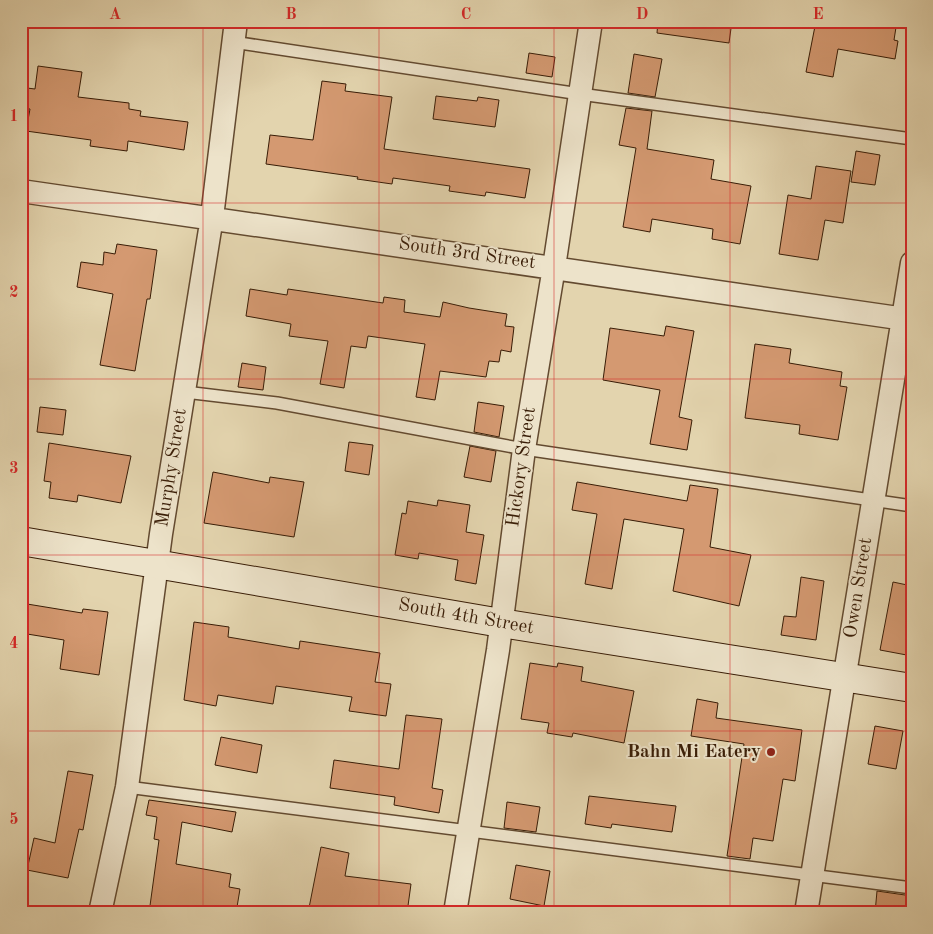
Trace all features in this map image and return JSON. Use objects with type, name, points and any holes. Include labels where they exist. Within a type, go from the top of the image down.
[{"type":"main road","name":"South 4th Street","points":[[21,541],[501,623],[912,688]]},
{"type":"street","name":"Hickory Street","points":[[455,913],[469,833],[501,623],[524,449],[591,21]]},
{"type":"street","name":"Murphy Street","points":[[100,913],[127,788],[158,564],[212,217],[235,32]]},
{"type":"street","name":"South 3rd Street","points":[[21,190],[907,319]]},
{"type":"street","name":"Owen Street","points":[[806,913],[873,500],[907,319],[912,263]]},
{"type":"lane","points":[[235,32],[580,94],[912,139]]},
{"type":"lane","points":[[185,392],[276,403],[524,449],[912,506]]},
{"type":"lane","points":[[127,788],[912,888]]},
{"type":"building","points":[[658,21],[732,21],[729,43],[657,33]]},
{"type":"building","points":[[816,21],[897,21],[894,40],[898,41],[895,59],[838,49],[833,77],[806,72]]},
{"type":"building","points":[[529,53],[555,57],[552,77],[526,73]]},
{"type":"building","points":[[634,54],[662,59],[655,97],[628,93]]},
{"type":"building","points":[[38,66],[82,72],[78,97],[129,103],[129,109],[141,111],[140,116],[188,122],[184,150],[128,141],[127,151],[90,146],[91,140],[26,131],[30,109],[24,108],[27,88],[35,89]]},
{"type":"building","points":[[322,81],[346,84],[345,91],[392,97],[384,149],[530,169],[525,198],[486,192],[485,196],[449,191],[450,186],[393,178],[392,184],[357,179],[358,177],[266,164],[270,135],[313,140]]},
{"type":"building","points":[[436,96],[477,101],[478,97],[499,100],[495,127],[433,119]]},
{"type":"building","points":[[626,108],[652,111],[647,149],[714,160],[711,179],[751,186],[740,244],[712,239],[713,229],[652,219],[650,232],[623,227],[636,148],[619,145]]},
{"type":"building","points":[[856,151],[880,155],[875,185],[851,182]]},
{"type":"building","points":[[816,166],[851,171],[843,223],[825,220],[818,260],[779,254],[788,195],[811,199]]},
{"type":"building","points":[[117,244],[157,250],[150,299],[147,299],[135,371],[100,365],[113,294],[77,287],[81,262],[103,265],[104,252],[115,254]]},
{"type":"building","points":[[250,289],[287,295],[288,289],[383,303],[384,297],[405,300],[404,312],[440,317],[443,302],[507,314],[505,326],[514,327],[511,352],[501,350],[499,362],[489,361],[486,377],[440,371],[435,400],[416,397],[425,344],[368,336],[366,348],[351,346],[344,388],[320,384],[328,341],[289,336],[291,324],[246,316]]},
{"type":"building","points":[[666,326],[694,331],[679,417],[692,420],[687,450],[650,444],[660,390],[603,380],[610,328],[664,336]]},
{"type":"building","points":[[755,344],[791,349],[789,363],[842,372],[840,386],[847,387],[838,440],[799,434],[800,425],[745,418]]},
{"type":"building","points":[[242,363],[266,367],[263,390],[238,387]]},
{"type":"building","points":[[478,402],[504,406],[499,437],[474,432]]},
{"type":"building","points":[[40,407],[66,410],[63,435],[37,432]]},
{"type":"building","points":[[349,442],[373,445],[369,475],[345,471]]},
{"type":"building","points":[[49,443],[131,456],[121,503],[78,495],[77,502],[49,498],[51,482],[44,481]]},
{"type":"building","points":[[470,446],[496,451],[491,482],[464,477]]},
{"type":"building","points":[[213,472],[269,483],[270,477],[304,482],[294,537],[204,523]]},
{"type":"building","points":[[577,482],[687,501],[690,485],[718,489],[710,547],[751,555],[739,606],[673,591],[684,529],[624,519],[612,589],[585,584],[597,514],[572,510]]},
{"type":"building","points":[[438,500],[470,505],[466,532],[484,535],[476,584],[455,580],[458,560],[419,553],[418,559],[395,555],[402,513],[406,514],[408,501],[437,506]]},
{"type":"building","points":[[801,577],[824,581],[816,640],[781,635],[784,616],[796,617]]},
{"type":"building","points":[[893,582],[912,586],[912,656],[880,650]]},
{"type":"building","points":[[21,603],[82,613],[83,609],[108,612],[99,675],[60,669],[64,640],[21,633]]},
{"type":"building","points":[[194,622],[229,627],[228,637],[299,649],[300,641],[380,653],[375,682],[391,684],[386,716],[349,711],[352,697],[276,686],[273,704],[218,695],[216,706],[184,700]]},
{"type":"building","points":[[530,663],[557,667],[558,663],[583,667],[581,681],[634,691],[624,743],[573,733],[572,737],[547,733],[549,723],[521,719]]},
{"type":"building","points":[[697,699],[718,703],[716,718],[802,730],[795,781],[783,779],[773,841],[753,838],[750,859],[727,856],[744,744],[691,736]]},
{"type":"building","points":[[406,715],[442,719],[432,788],[443,790],[439,813],[394,805],[395,797],[330,788],[334,760],[399,769]]},
{"type":"building","points":[[875,726],[903,731],[896,769],[868,764]]},
{"type":"building","points":[[221,737],[262,745],[257,773],[215,765]]},
{"type":"building","points":[[68,771],[93,775],[83,830],[79,829],[68,878],[27,870],[34,838],[55,843]]},
{"type":"building","points":[[589,796],[676,806],[672,832],[612,824],[611,828],[585,824]]},
{"type":"building","points":[[149,800],[236,812],[232,832],[182,822],[176,864],[231,874],[229,887],[240,889],[236,913],[149,913],[159,840],[154,839],[157,817],[146,815]]},
{"type":"building","points":[[507,802],[540,807],[536,832],[504,828]]},
{"type":"building","points":[[321,847],[349,853],[345,876],[411,884],[407,913],[308,913]]},
{"type":"building","points":[[516,865],[550,871],[544,906],[510,899]]},
{"type":"building","points":[[877,891],[912,896],[912,913],[875,913]]},
{"type":"place","name":"Bahn Mi Eatery","points":[[771,752]]}]
